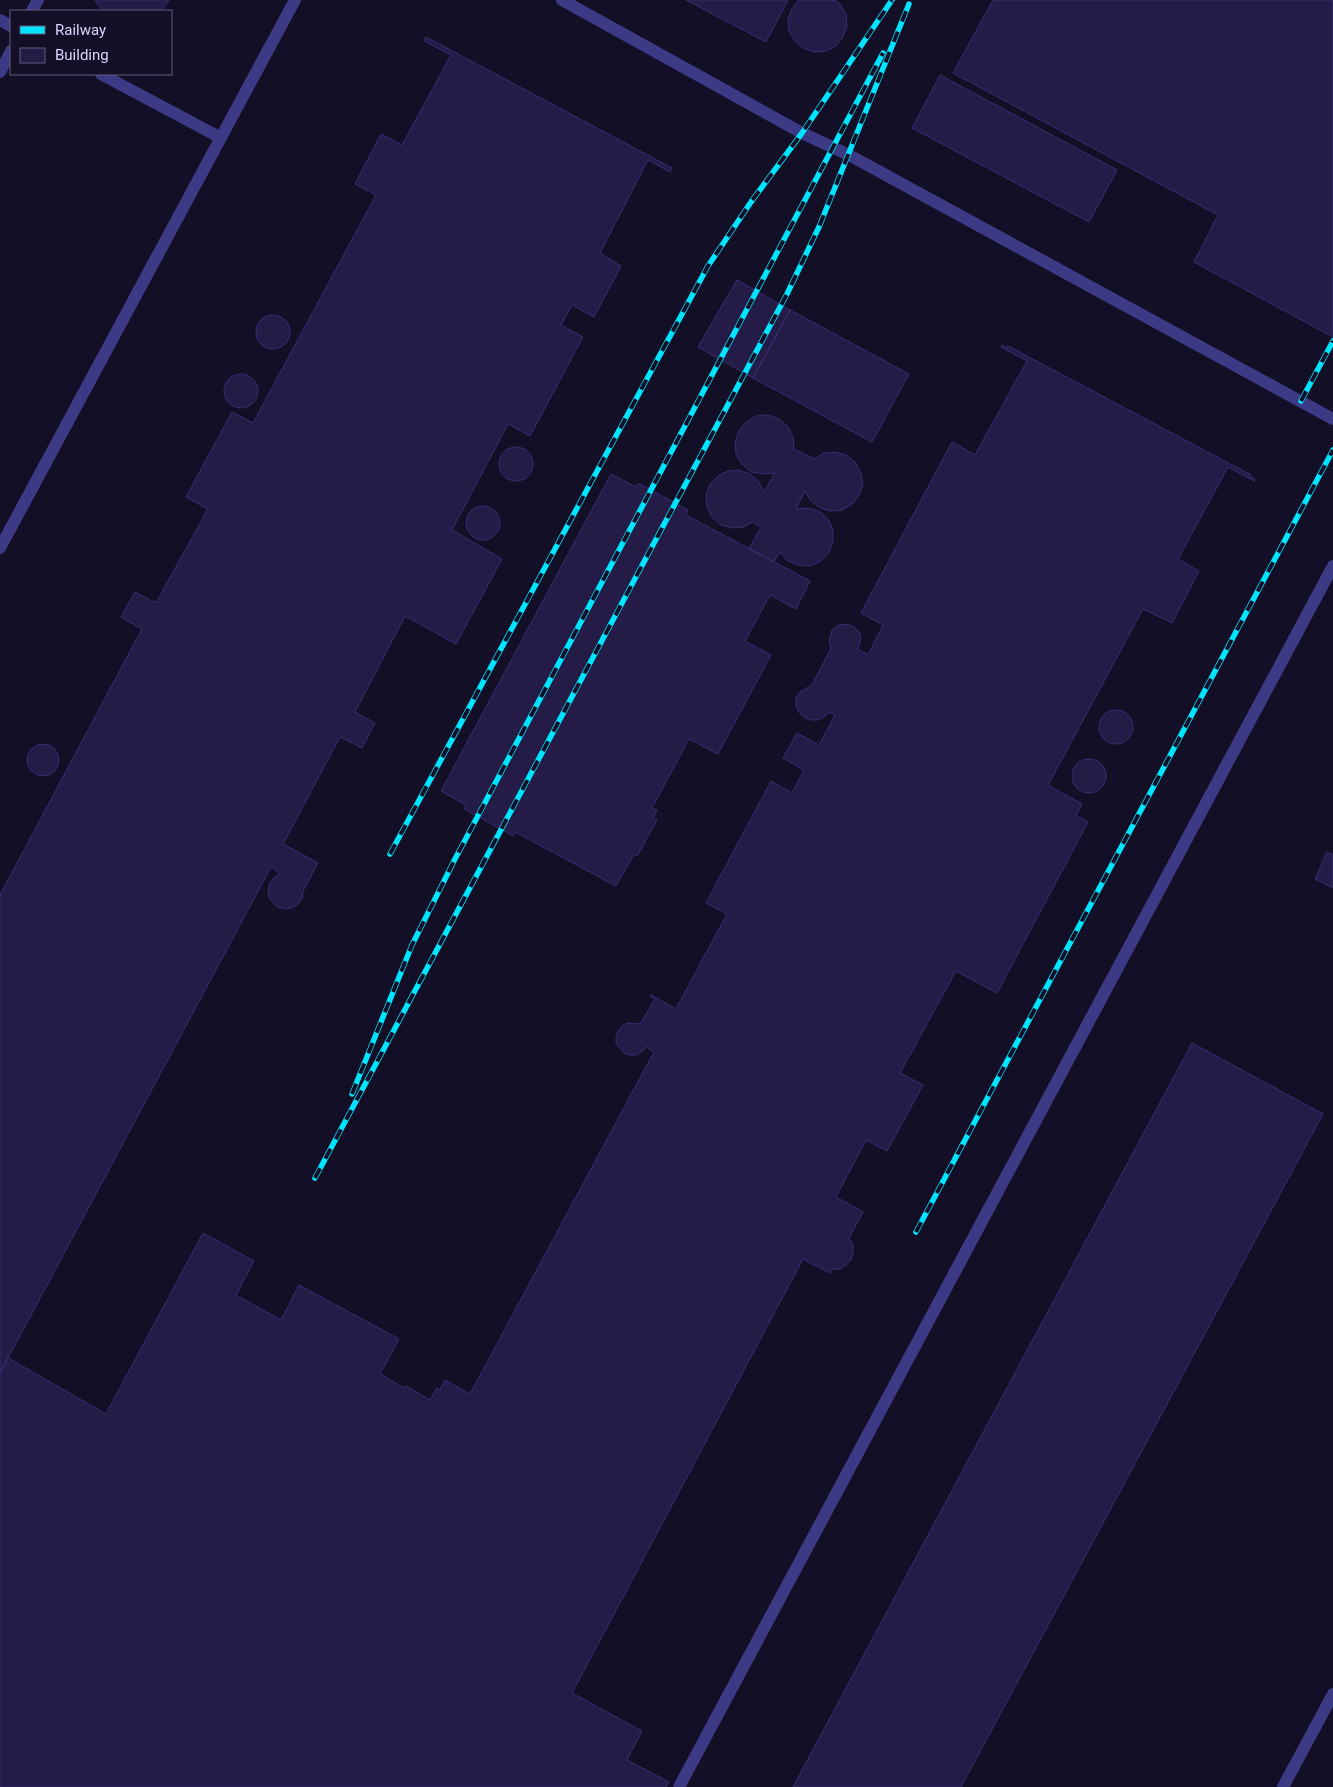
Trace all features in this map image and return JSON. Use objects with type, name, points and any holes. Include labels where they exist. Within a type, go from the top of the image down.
[{"type":"lane","points":[[0,548],[295,0]]},
{"type":"lane","points":[[562,0],[802,133],[848,154],[1333,419]]},
{"type":"lane","points":[[0,72],[10,52]]},
{"type":"lane","points":[[103,75],[221,138]]},
{"type":"lane","points":[[679,1787],[1333,566]]},
{"type":"lane","points":[[1283,1787],[1333,1694]]},
{"type":"building","points":[[95,0],[169,0],[162,10],[101,10]]},
{"type":"building","points":[[686,0],[788,0],[766,42]]},
{"type":"building","points":[[799,0],[835,0],[840,4],[846,14],[847,26],[843,37],[836,46],[826,51],[814,52],[803,48],[795,41],[789,31],[788,19],[792,9]]},
{"type":"building","points":[[993,0],[1333,0],[1333,337],[1194,262],[1218,215],[953,73]]},
{"type":"building","points":[[426,37],[672,168],[670,172],[648,160],[600,253],[621,266],[594,317],[572,305],[561,325],[583,337],[530,436],[508,424],[452,530],[502,559],[456,644],[405,616],[355,712],[375,723],[362,748],[340,737],[283,844],[318,863],[303,891],[302,898],[292,908],[285,909],[273,903],[269,897],[268,890],[270,883],[281,874],[271,867],[0,1373],[0,895],[142,629],[121,617],[135,592],[156,603],[208,509],[186,497],[232,412],[253,423],[376,195],[355,184],[381,134],[402,145],[451,55],[424,41]]},
{"type":"building","points":[[940,75],[1117,170],[1089,222],[912,128]]},
{"type":"building","points":[[737,280],[790,310],[753,378],[698,347]]},
{"type":"building","points":[[790,310],[909,374],[872,442],[753,378]]},
{"type":"building","points":[[273,315],[280,316],[285,320],[289,325],[289,339],[285,344],[280,348],[273,349],[266,348],[261,344],[257,339],[256,332],[257,325],[261,320],[266,316]]},
{"type":"building","points":[[1002,345],[1006,348],[1008,346],[1251,475],[1250,477],[1255,479],[1254,481],[1228,467],[1178,559],[1199,571],[1172,623],[1143,609],[1048,785],[1082,804],[1076,815],[1088,822],[997,993],[956,971],[900,1073],[923,1085],[887,1151],[866,1140],[836,1197],[863,1212],[849,1238],[853,1245],[851,1260],[840,1269],[832,1269],[830,1273],[803,1259],[572,1693],[642,1731],[627,1760],[669,1782],[666,1787],[0,1787],[0,1373],[8,1358],[106,1414],[203,1233],[254,1261],[236,1295],[281,1320],[299,1285],[399,1339],[380,1374],[430,1400],[437,1388],[440,1390],[445,1380],[470,1394],[654,1052],[647,1047],[637,1055],[624,1053],[616,1043],[618,1031],[628,1023],[640,1024],[655,999],[651,995],[676,1009],[727,914],[706,903],[771,781],[792,793],[804,770],[783,758],[797,733],[819,745],[835,715],[829,712],[818,720],[811,720],[804,717],[796,706],[796,698],[800,692],[812,685],[831,648],[829,642],[832,630],[843,624],[854,627],[859,632],[861,638],[858,649],[868,655],[883,625],[861,613],[952,442],[975,455],[1027,361],[1001,347]]},
{"type":"building","points":[[241,374],[248,375],[253,379],[257,384],[257,398],[253,403],[248,407],[241,408],[234,407],[229,403],[225,398],[224,391],[225,384],[229,379],[234,375]]},
{"type":"building","points":[[768,415],[779,419],[788,427],[793,437],[794,449],[814,459],[824,453],[835,452],[846,455],[855,462],[861,473],[863,484],[859,495],[852,504],[842,510],[831,511],[820,508],[810,500],[805,491],[796,509],[808,508],[819,511],[828,519],[833,530],[833,541],[829,552],[821,561],[810,566],[798,565],[788,561],[780,552],[774,562],[749,549],[761,527],[753,522],[743,527],[732,528],[721,525],[712,517],[707,507],[706,495],[710,484],[718,476],[728,471],[739,470],[750,474],[759,482],[764,492],[775,473],[751,472],[742,464],[736,454],[735,442],[739,431],[746,422],[756,416]]},
{"type":"building","points":[[516,447],[523,448],[528,452],[532,457],[532,471],[528,476],[523,480],[516,481],[509,480],[504,476],[500,471],[499,464],[500,457],[504,452],[509,448]]},
{"type":"building","points":[[611,474],[636,487],[638,483],[688,510],[686,515],[810,581],[796,609],[770,595],[745,641],[771,655],[718,754],[689,739],[652,808],[657,810],[653,818],[657,820],[637,856],[634,854],[616,886],[515,832],[513,836],[464,809],[466,805],[441,791]]},
{"type":"building","points":[[483,506],[490,507],[495,511],[499,516],[499,530],[495,535],[490,539],[483,540],[476,539],[471,535],[467,530],[466,523],[467,516],[471,511],[476,507]]},
{"type":"building","points":[[1116,710],[1128,715],[1133,727],[1128,739],[1116,744],[1104,739],[1099,727],[1104,715]]},
{"type":"building","points":[[43,744],[49,745],[54,749],[58,754],[58,766],[54,771],[49,775],[43,776],[37,775],[32,771],[28,766],[27,760],[28,754],[32,749],[37,745]]},
{"type":"building","points":[[1089,759],[1096,760],[1101,764],[1105,769],[1105,783],[1101,788],[1096,792],[1089,793],[1082,792],[1077,788],[1073,783],[1072,776],[1073,769],[1077,764],[1082,760]]},
{"type":"building","points":[[1327,852],[1333,855],[1333,888],[1315,879]]},
{"type":"building","points":[[1192,1043],[1323,1114],[961,1787],[793,1787]]},
{"type":"railway","points":[[390,854],[708,266],[751,202],[802,133],[892,0]]},
{"type":"railway","points":[[315,1178],[787,294],[819,227],[909,4]]},
{"type":"railway","points":[[352,1094],[412,945],[455,859],[883,53]]},
{"type":"railway","points":[[1301,401],[1333,341]]},
{"type":"railway","points":[[916,1232],[1333,450]]}]
